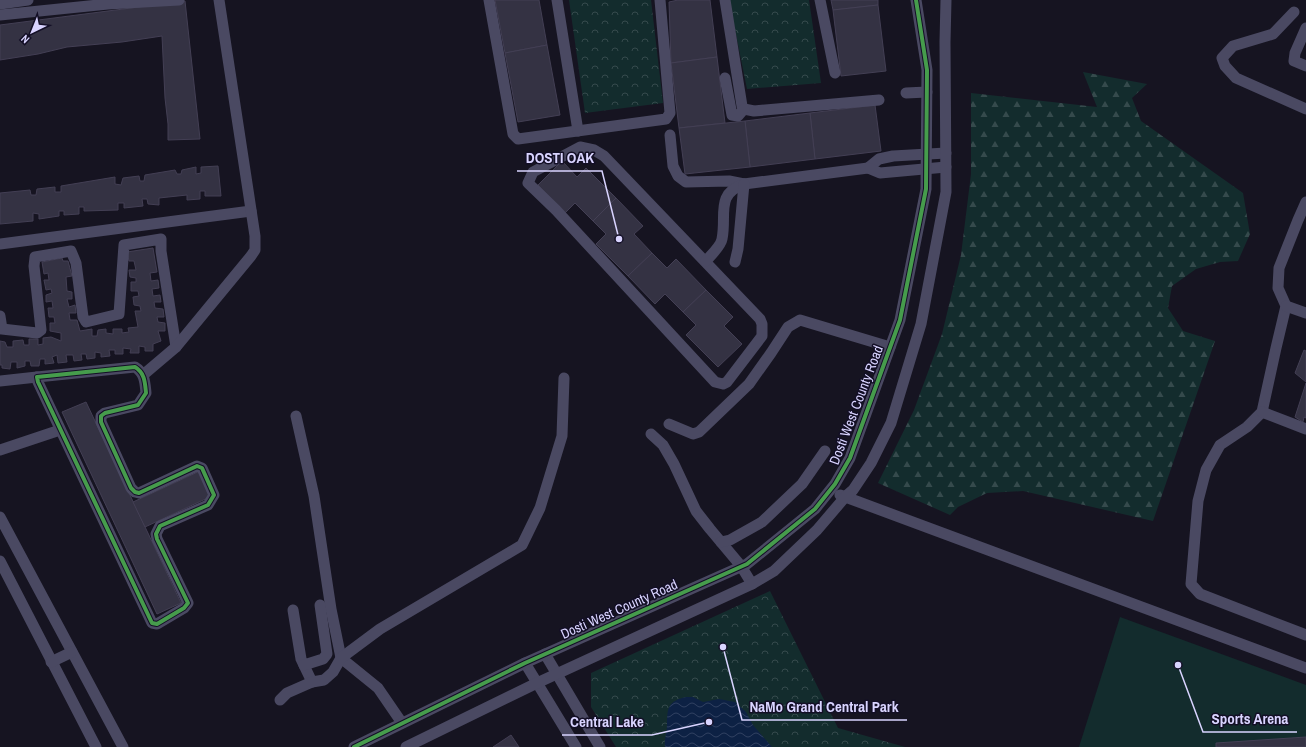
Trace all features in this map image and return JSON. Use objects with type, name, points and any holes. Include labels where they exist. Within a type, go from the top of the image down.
[{"type":"street","points":[[0,4],[28,0]]},
{"type":"street","points":[[0,15],[108,4],[179,0]]},
{"type":"street","points":[[143,375],[176,348],[254,250],[255,236],[219,0]]},
{"type":"street","points":[[489,0],[513,134],[518,139],[666,119],[670,113],[660,0]]},
{"type":"street","points":[[557,0],[578,131]]},
{"type":"street","points":[[725,0],[742,106],[744,109]]},
{"type":"street","points":[[820,0],[835,73]]},
{"type":"street","name":"Dosti West County Road","points":[[357,747],[402,723],[525,663],[747,564],[815,509],[835,484],[850,458],[900,320],[926,189],[927,70],[916,0]]},
{"type":"street","points":[[406,747],[537,683],[752,584],[774,571],[817,530],[853,490],[871,463],[891,423],[918,334],[946,192],[946,0]]},
{"type":"street","points":[[1294,12],[1273,34],[1233,46],[1222,58],[1225,66],[1236,78],[1306,109]]},
{"type":"street","points":[[1306,28],[1294,54],[1294,62],[1306,66]]},
{"type":"street","points":[[725,78],[732,115],[738,116],[744,109]]},
{"type":"street","points":[[906,93],[927,92]]},
{"type":"street","points":[[744,109],[754,111],[879,100]]},
{"type":"street","points":[[670,135],[673,166],[678,176],[686,182],[729,181],[744,184]]},
{"type":"street","points":[[580,146],[594,150],[604,156],[706,261],[754,313],[762,324],[762,336],[731,378],[723,384],[715,382],[556,210],[528,183],[533,172],[580,146]]},
{"type":"street","points":[[868,168],[879,159],[893,156],[946,153]]},
{"type":"street","points":[[706,261],[722,241],[724,201],[728,194],[735,188],[744,184],[868,168],[880,173],[946,167]]},
{"type":"street","points":[[735,262],[738,249],[744,184]]},
{"type":"street","points":[[1306,202],[1279,268],[1278,288],[1286,306],[1262,412],[1247,427],[1220,445],[1206,470],[1198,501],[1191,584],[1200,594],[1306,636]]},
{"type":"street","points":[[0,244],[251,211]]},
{"type":"street","points":[[0,316],[2,329],[37,333],[41,330],[34,266],[35,257],[71,251],[76,263],[83,317],[86,322],[119,314],[124,245],[161,239],[176,348]]},
{"type":"street","points":[[1286,306],[1306,314]]},
{"type":"street","points":[[669,424],[693,434],[699,432],[749,384],[788,327],[800,320],[890,347]]},
{"type":"street","points":[[0,381],[37,377],[135,367],[143,375],[146,393],[138,405],[104,413],[101,416],[101,422],[131,488],[135,492],[140,493],[197,466],[202,468],[214,495],[208,505],[160,526],[158,529],[156,534],[158,539],[188,603],[184,608],[163,621],[157,624],[152,623],[60,430],[37,377]]},
{"type":"street","points":[[280,700],[287,693],[312,682],[324,680],[333,672],[341,658],[380,629],[522,546],[540,508],[562,436],[564,378]]},
{"type":"street","points":[[1262,412],[1306,429]]},
{"type":"street","points":[[296,416],[314,496],[331,609],[341,658],[378,688],[402,723]]},
{"type":"street","points":[[0,450],[60,430]]},
{"type":"street","points":[[651,434],[663,445],[674,464],[696,511],[741,566],[752,584]]},
{"type":"street","points":[[721,542],[730,540],[762,522],[802,484],[826,451]]},
{"type":"street","points":[[828,493],[846,496],[1151,612],[1306,668]]},
{"type":"street","points":[[0,517],[123,747]]},
{"type":"street","points":[[0,561],[96,747]]},
{"type":"street","points":[[304,665],[323,659],[326,654],[320,605]]},
{"type":"street","points":[[293,610],[301,659],[312,682]]},
{"type":"street","points":[[51,662],[72,652]]},
{"type":"street","points":[[545,654],[600,747]]},
{"type":"street","points":[[525,663],[576,747]]},
{"type":"green space","points":[[569,0],[651,0],[663,103],[585,113]]},
{"type":"green space","points":[[729,0],[809,0],[821,83],[747,89]]},
{"type":"green space","points":[[1083,72],[1147,84],[1132,98],[1141,121],[1243,193],[1250,234],[1238,261],[1220,262],[1196,269],[1172,286],[1168,308],[1183,331],[1215,341],[1153,521],[1023,491],[987,493],[958,507],[950,515],[878,483],[914,410],[942,334],[961,255],[971,174],[971,93],[1097,107]]},
{"type":"green space","points":[[770,591],[838,728],[905,747],[616,747],[591,707],[591,673]]},
{"type":"green space","points":[[1120,617],[1306,685],[1306,747],[1079,747]]},
{"type":"water","points":[[686,697],[693,697],[703,702],[719,699],[735,702],[746,712],[753,725],[772,747],[665,747],[668,710],[672,703]]},
{"type":"building","points":[[495,0],[539,0],[547,45],[505,53]]},
{"type":"building","points":[[678,0],[710,0],[717,57],[671,63],[669,2]]},
{"type":"building","points":[[831,0],[878,0],[878,5],[833,10]]},
{"type":"building","points":[[185,1],[200,139],[168,140],[162,36],[122,42],[67,47],[38,54],[0,60],[0,25]]},
{"type":"building","points":[[878,5],[886,71],[841,76],[833,10]]},
{"type":"building","points":[[547,45],[560,115],[518,122],[505,53]]},
{"type":"building","points":[[717,57],[725,123],[679,128],[671,63]]},
{"type":"building","points":[[875,105],[881,151],[815,159],[810,113]]},
{"type":"building","points":[[810,113],[815,159],[750,167],[745,121]]},
{"type":"building","points":[[745,121],[750,167],[685,174],[679,128]]},
{"type":"building","points":[[562,161],[577,177],[586,168],[616,198],[593,221],[575,203],[565,213],[538,185]]},
{"type":"building","points":[[218,166],[221,196],[205,196],[205,191],[200,191],[200,199],[187,200],[187,195],[159,198],[159,205],[148,204],[147,199],[142,199],[143,206],[124,208],[124,203],[118,203],[118,210],[84,211],[84,207],[79,207],[79,214],[64,215],[64,211],[59,211],[59,216],[39,219],[39,214],[33,213],[33,221],[0,224],[0,193],[30,190],[31,195],[36,195],[37,189],[55,187],[55,192],[61,192],[61,186],[115,177],[115,184],[121,185],[123,178],[139,176],[140,181],[144,181],[145,175],[175,170],[177,174],[181,174],[182,170],[196,167],[196,174],[201,173],[201,167]]},
{"type":"building","points":[[616,198],[643,226],[634,234],[652,253],[628,276],[596,244],[606,234],[593,221]]},
{"type":"building","points":[[153,248],[157,272],[150,273],[151,281],[158,280],[159,288],[152,289],[153,296],[160,295],[161,302],[154,302],[155,308],[163,309],[164,317],[157,317],[158,322],[165,323],[165,331],[158,331],[161,341],[153,344],[153,351],[145,351],[145,347],[139,346],[139,353],[130,353],[131,349],[123,348],[123,354],[115,354],[115,350],[109,350],[110,356],[101,357],[101,353],[95,352],[95,358],[87,359],[86,354],[81,354],[82,360],[74,361],[73,355],[66,355],[67,362],[58,363],[57,355],[52,357],[54,363],[45,364],[45,359],[40,359],[39,366],[31,366],[30,361],[25,361],[25,366],[17,368],[17,362],[11,362],[10,369],[2,368],[2,365],[0,365],[0,341],[5,342],[7,347],[13,347],[13,341],[23,340],[24,345],[29,345],[29,339],[38,339],[38,345],[43,344],[43,338],[51,337],[61,341],[61,333],[50,331],[50,323],[55,323],[54,317],[49,317],[48,308],[53,308],[52,301],[46,302],[46,295],[52,293],[51,289],[46,290],[44,280],[49,280],[48,273],[44,274],[42,262],[62,258],[63,261],[68,261],[72,276],[66,277],[67,291],[72,292],[72,299],[67,299],[69,307],[75,305],[76,313],[69,313],[70,320],[77,320],[80,331],[92,329],[92,336],[97,336],[98,330],[106,329],[106,333],[113,334],[113,329],[122,329],[122,333],[129,332],[128,328],[138,327],[135,311],[141,311],[140,306],[134,305],[133,297],[139,296],[138,291],[131,291],[131,282],[136,282],[136,278],[130,277],[129,270],[136,270],[134,261],[129,261],[127,252]]},
{"type":"building","points":[[652,253],[667,268],[676,259],[706,290],[683,312],[665,294],[655,304],[628,276]]},
{"type":"building","points":[[706,290],[733,317],[724,326],[742,344],[718,367],[686,335],[696,325],[683,312]]},
{"type":"building","points":[[1304,350],[1306,351],[1306,382],[1295,373]]},
{"type":"building","points":[[1306,383],[1306,418],[1304,417],[1303,422],[1295,417]]},
{"type":"building","points":[[86,402],[181,603],[157,614],[62,412]]},
{"type":"building","points":[[200,471],[212,496],[145,527],[133,502]]},
{"type":"building","points":[[511,735],[519,747],[493,747]]},
{"type":"building","points":[[1306,737],[1306,747],[1216,747],[1216,743]]},
{"type":"cycle path","points":[[354,747],[525,663],[747,564],[815,509],[835,484],[850,458],[900,320],[926,189],[927,70],[916,0]]},
{"type":"cycle path","points":[[135,367],[143,375],[146,393],[138,405],[105,413],[101,416],[101,422],[131,488],[135,492],[139,493],[197,466],[202,468],[214,495],[208,505],[160,526],[156,534],[188,603],[184,608],[157,624],[152,623],[38,382],[37,377],[135,367]]},
{"type":"place","name":"DOSTI OAK","points":[[619,239]]},
{"type":"place","name":"NaMo Grand Central Park","points":[[723,647]]},
{"type":"place","name":"Sports Arena","points":[[1178,665]]},
{"type":"place","name":"Central Lake","points":[[709,722]]}]
